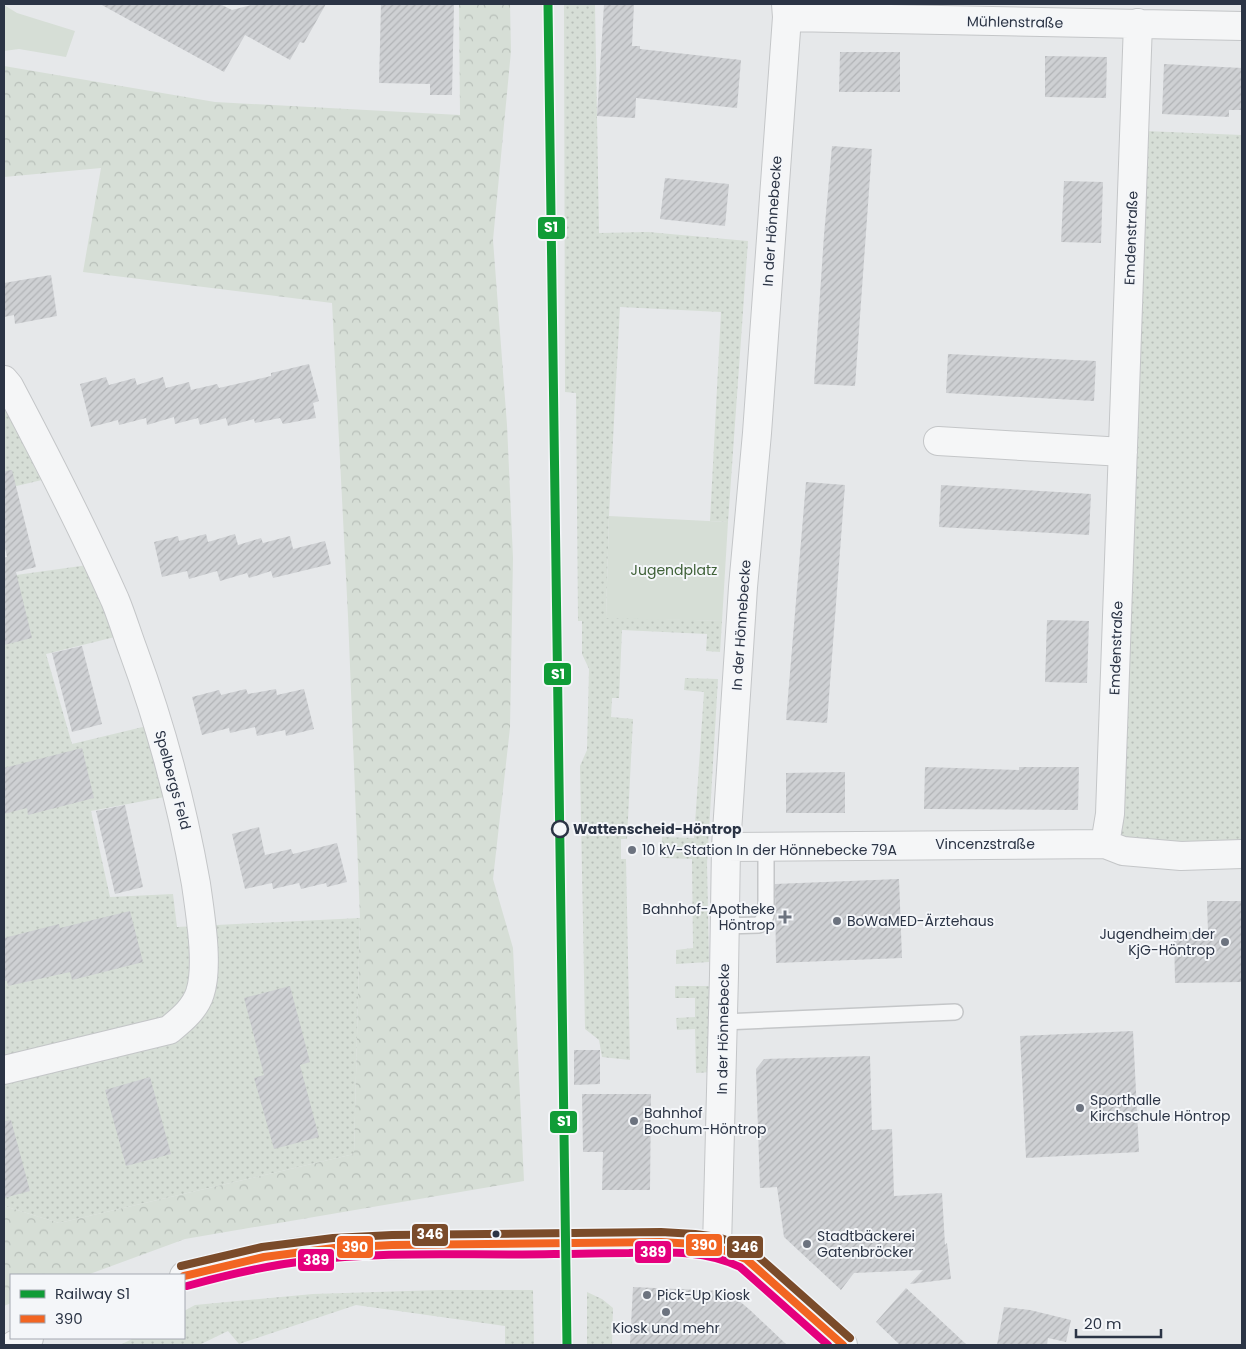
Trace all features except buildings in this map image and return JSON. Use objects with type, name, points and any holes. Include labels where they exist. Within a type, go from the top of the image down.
[{"type":"street","name":"Mühlenstraße","points":[[787,11],[1242,26]]},
{"type":"street","name":"In der Hönnebecke","points":[[717,1247],[726,847],[787,11]]},
{"type":"street","name":"Emdenstraße","points":[[1105,844],[1110,814],[1138,24]]},
{"type":"street","name":"Spelbergs Feld","points":[[4,380],[40,444],[115,601],[149,693],[169,760],[188,836],[200,914],[204,974],[200,994],[185,1017],[169,1030],[4,1070]]},
{"type":"street","points":[[938,441],[1123,452]]},
{"type":"street","name":"Vincenzstraße","points":[[726,847],[1105,844],[1122,851],[1181,856],[1242,854]]},
{"type":"street","points":[[185,1276],[222,1265],[278,1255],[357,1247],[688,1243],[717,1247],[736,1253],[746,1259],[843,1345]]},
{"type":"street","points":[[14,1345],[27,1339]]},
{"type":"lane","points":[[725,926],[759,925],[766,916],[766,846]]},
{"type":"lane","points":[[723,1022],[955,1012]]},
{"type":"green space","points":[[459,4],[510,4],[511,51],[493,240],[507,425],[513,558],[510,728],[493,879],[513,948],[524,1181],[185,1239],[90,1274],[10,1274],[10,1303],[4,1306],[4,1206],[59,1223],[354,1154],[360,918],[348,616],[332,303],[83,272],[101,168],[4,177],[4,66],[215,102],[460,115]]},
{"type":"green space","points":[[564,4],[595,4],[599,233],[648,232],[748,241],[728,522],[710,521],[721,312],[620,307],[609,516],[606,617],[722,621],[720,652],[706,651],[707,634],[622,630],[619,698],[612,698],[611,717],[633,719],[627,839],[621,839],[621,859],[626,859],[630,1060],[602,1057],[599,1040],[585,1029],[580,766],[587,750],[589,669],[582,654],[582,621],[578,621],[576,393],[565,392]]},
{"type":"green space","points":[[4,5],[17,13],[75,31],[66,57],[19,49],[4,51]]},
{"type":"green space","points":[[1145,131],[1242,135],[1242,843],[1117,841]]},
{"type":"green space","points":[[4,406],[46,479],[4,489]]},
{"type":"green space","name":"Jugendplatz","points":[[609,516],[728,522],[722,621],[606,618]]},
{"type":"green space","points":[[4,556],[9,576],[88,565],[119,636],[46,654],[72,744],[151,725],[170,796],[91,811],[110,897],[173,894],[177,927],[360,918],[354,1154],[59,1223],[4,1206]]},
{"type":"green space","points":[[685,678],[718,679],[707,864],[709,962],[676,964],[676,950],[693,948],[692,859],[662,858],[662,837],[694,838],[704,692],[684,690]]},
{"type":"green space","points":[[675,986],[710,986],[711,1072],[696,1073],[695,1029],[677,1030],[676,1018],[695,1017],[695,998],[675,998]]},
{"type":"green space","points":[[440,1290],[533,1290],[534,1345],[505,1345],[505,1326],[356,1305],[239,1344],[228,1331],[199,1345],[120,1345],[132,1339],[185,1339],[185,1310],[195,1305],[313,1294]]},
{"type":"green space","points":[[587,1292],[602,1299],[613,1308],[612,1345],[587,1345]]},
{"type":"rail line","name":"S1","points":[[548,4],[567,1345]]},
{"type":"transit line","name":"346","points":[[181,1266],[262,1247],[333,1238],[392,1235],[661,1232],[695,1234],[718,1237],[751,1250],[850,1338]]},
{"type":"transit line","name":"390","points":[[185,1276],[264,1257],[334,1248],[392,1245],[661,1242],[694,1244],[716,1247],[746,1259],[843,1345]]},
{"type":"transit line","name":"389","points":[[187,1286],[275,1265],[336,1258],[429,1254],[686,1253],[727,1261],[740,1267],[828,1345]]},
{"type":"place","name":"Wattenscheid-Höntrop","points":[[560,829]]},
{"type":"place","name":"10 kV-Station In der Hönnebecke 79A","points":[[632,850]]},
{"type":"place","name":"Bahnhof-Apotheke Höntrop","points":[[785,917]]},
{"type":"place","name":"BoWaMED-Ärztehaus","points":[[837,921]]},
{"type":"place","name":"Jugendheim der KjG-Höntrop","points":[[1225,942]]},
{"type":"place","name":"Sporthalle Kirchschule Höntrop","points":[[1080,1108]]},
{"type":"place","name":"Bahnhof Bochum-Höntrop","points":[[634,1121]]},
{"type":"place","name":"Stadtbäckerei Gatenbröcker","points":[[807,1244]]},
{"type":"place","name":"Pick-Up Kiosk","points":[[647,1295]]},
{"type":"place","name":"Kiosk und mehr","points":[[666,1312]]}]
